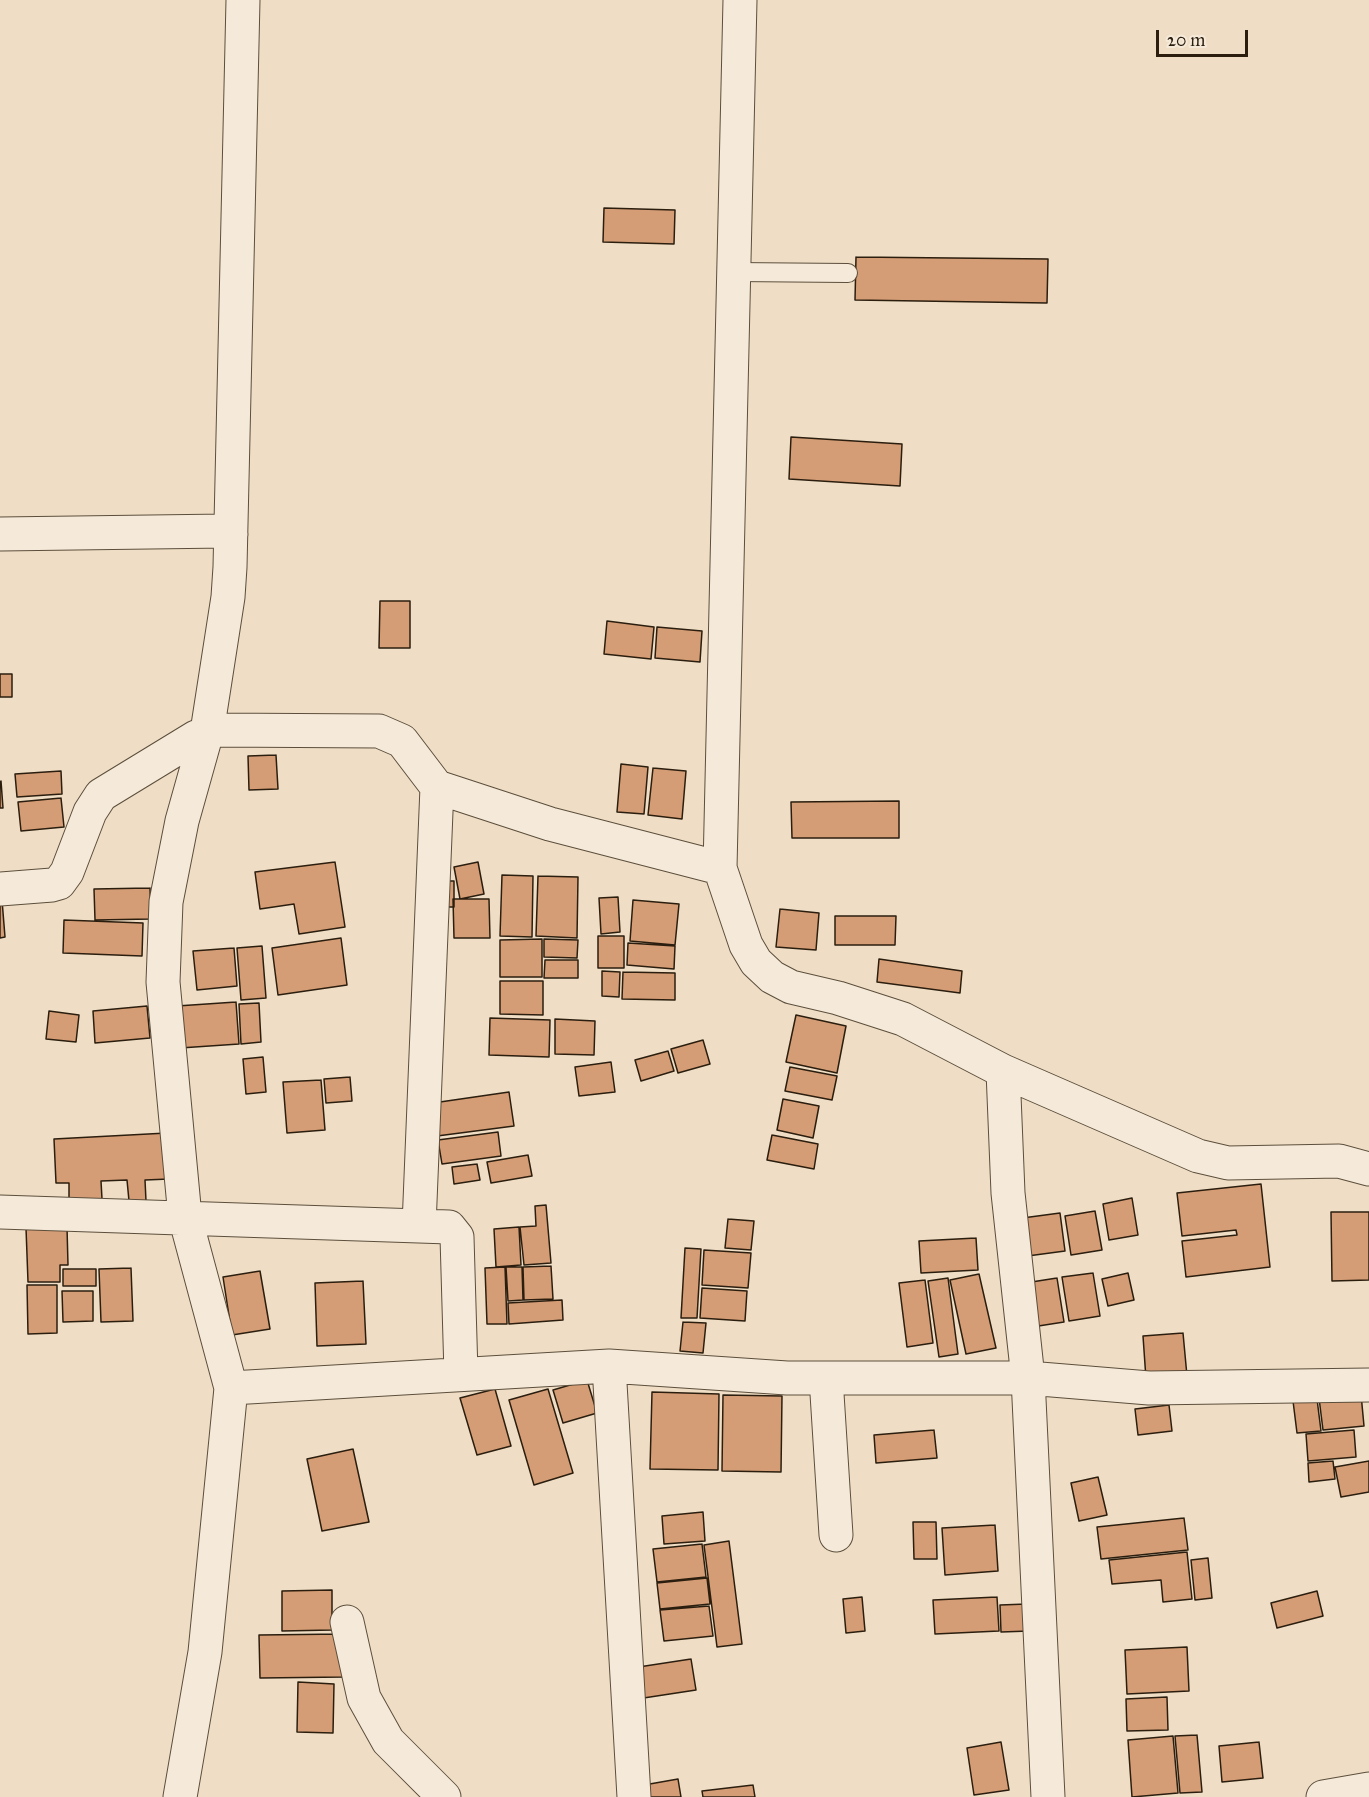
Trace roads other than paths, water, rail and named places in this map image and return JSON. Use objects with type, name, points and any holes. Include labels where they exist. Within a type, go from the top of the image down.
[{"type":"street","points":[[180,1797],[205,1652],[231,1388],[185,1217],[163,982],[166,902],[182,821],[207,732],[228,597],[243,0]]},
{"type":"street","points":[[740,0],[720,868],[746,945],[756,962],[772,977],[791,987],[838,998],[903,1019],[1003,1071],[1204,1157],[1228,1163],[1339,1161],[1369,1169]]},
{"type":"street","points":[[0,534],[225,531],[231,534]]},
{"type":"street","points":[[0,889],[52,885],[59,882],[68,872],[90,812],[101,795],[207,732],[216,729],[379,731],[393,735],[402,741],[437,787],[550,824],[720,868]]},
{"type":"street","points":[[419,1226],[437,787]]},
{"type":"street","points":[[1003,1071],[1008,1193],[1028,1378],[1048,1797]]},
{"type":"street","points":[[0,1212],[449,1227],[457,1237],[460,1374]]},
{"type":"street","points":[[231,1388],[609,1366],[787,1378],[1028,1378],[1149,1388],[1369,1385]]},
{"type":"street","points":[[609,1366],[634,1797]]},
{"type":"street","points":[[826,1378],[836,1534]]},
{"type":"street","points":[[347,1622],[364,1698],[388,1741],[444,1797]]},
{"type":"street","points":[[1323,1797],[1369,1789]]},
{"type":"lane","points":[[734,272],[848,273]]}]
